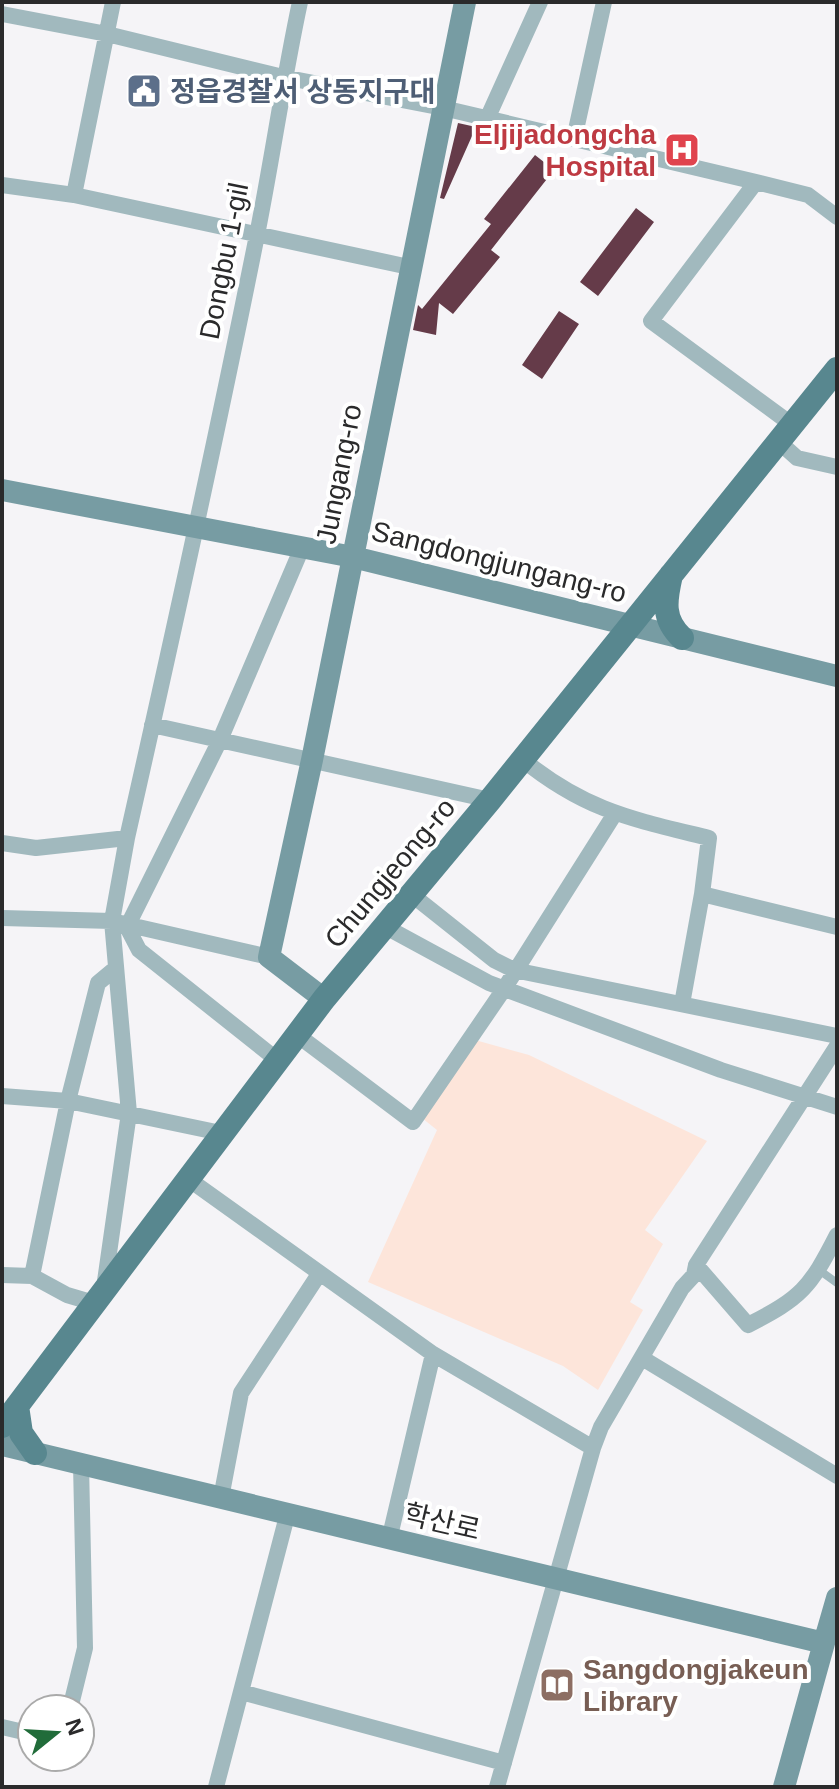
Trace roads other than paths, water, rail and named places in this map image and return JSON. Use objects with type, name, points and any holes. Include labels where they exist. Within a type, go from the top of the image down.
[{"type":"main road","name":"Chungjeong-ro","points":[[2,1426],[276,1059],[490,800],[837,369]]},
{"type":"main road","points":[[671,574],[666,616],[671,628],[682,638]]},
{"type":"main road","points":[[17,1406],[21,1433],[35,1453]]},
{"type":"street","points":[[74,195],[113,2]]},
{"type":"street","name":"Dongbu 1-gil","points":[[99,1296],[129,1113],[116,968],[127,838],[257,236],[283,77],[300,2]]},
{"type":"street","name":"Jungang-ro","points":[[269,957],[312,760],[409,267],[465,2]]},
{"type":"street","points":[[487,119],[540,2]]},
{"type":"street","points":[[574,139],[604,2]]},
{"type":"street","points":[[2,14],[107,34],[283,77],[443,108],[756,182],[808,195],[837,217]]},
{"type":"street","points":[[756,182],[651,321],[784,433],[797,458],[837,467]]},
{"type":"street","points":[[2,185],[74,195],[409,267]]},
{"type":"street","name":"Sangdongjungang-ro","points":[[2,490],[301,550],[353,557],[837,676]]},
{"type":"street","points":[[119,924],[220,740],[301,550]]},
{"type":"street","points":[[152,725],[490,800]]},
{"type":"street","points":[[522,759],[553,784],[614,815],[709,838],[682,1004]]},
{"type":"street","points":[[296,1034],[413,1122],[504,989],[614,815]]},
{"type":"street","points":[[2,843],[36,848],[127,838]]},
{"type":"street","points":[[411,894],[494,960],[514,970],[837,1036]]},
{"type":"street","points":[[702,894],[837,927]]},
{"type":"street","points":[[2,918],[119,924],[269,957],[324,999]]},
{"type":"street","points":[[119,924],[139,950],[276,1059]]},
{"type":"street","points":[[384,926],[504,989],[721,1070],[805,1094],[837,1107]]},
{"type":"street","points":[[32,1276],[68,1101],[98,983],[116,968]]},
{"type":"street","points":[[497,1787],[601,1427],[694,1275],[696,1265],[837,1046]]},
{"type":"street","points":[[2,1096],[68,1101],[221,1133]]},
{"type":"street","points":[[187,1178],[433,1354],[593,1448]]},
{"type":"street","points":[[696,1265],[748,1325],[787,1305],[805,1291],[837,1235]]},
{"type":"street","points":[[221,1498],[241,1393],[319,1274]]},
{"type":"street","points":[[2,1275],[32,1276],[67,1295],[99,1296]]},
{"type":"street","points":[[389,1540],[433,1354]]},
{"type":"street","points":[[642,1358],[837,1476]]},
{"type":"street","name":"학산로","points":[[2,1445],[824,1643]]},
{"type":"street","points":[[74,1693],[85,1648],[81,1464]]},
{"type":"street","points":[[216,1787],[287,1516]]},
{"type":"street","points":[[784,1787],[837,1598]]},
{"type":"street","points":[[241,1692],[504,1763]]},
{"type":"lane","points":[[819,1270],[837,1283]]},
{"type":"place","name":"정읍경찰서 상동지구대","points":[[144,91]]},
{"type":"place","name":"Eljijadongcha Hospital","points":[[682,150]]},
{"type":"place","name":"Sangdongjakeun Library","points":[[557,1685]]}]
